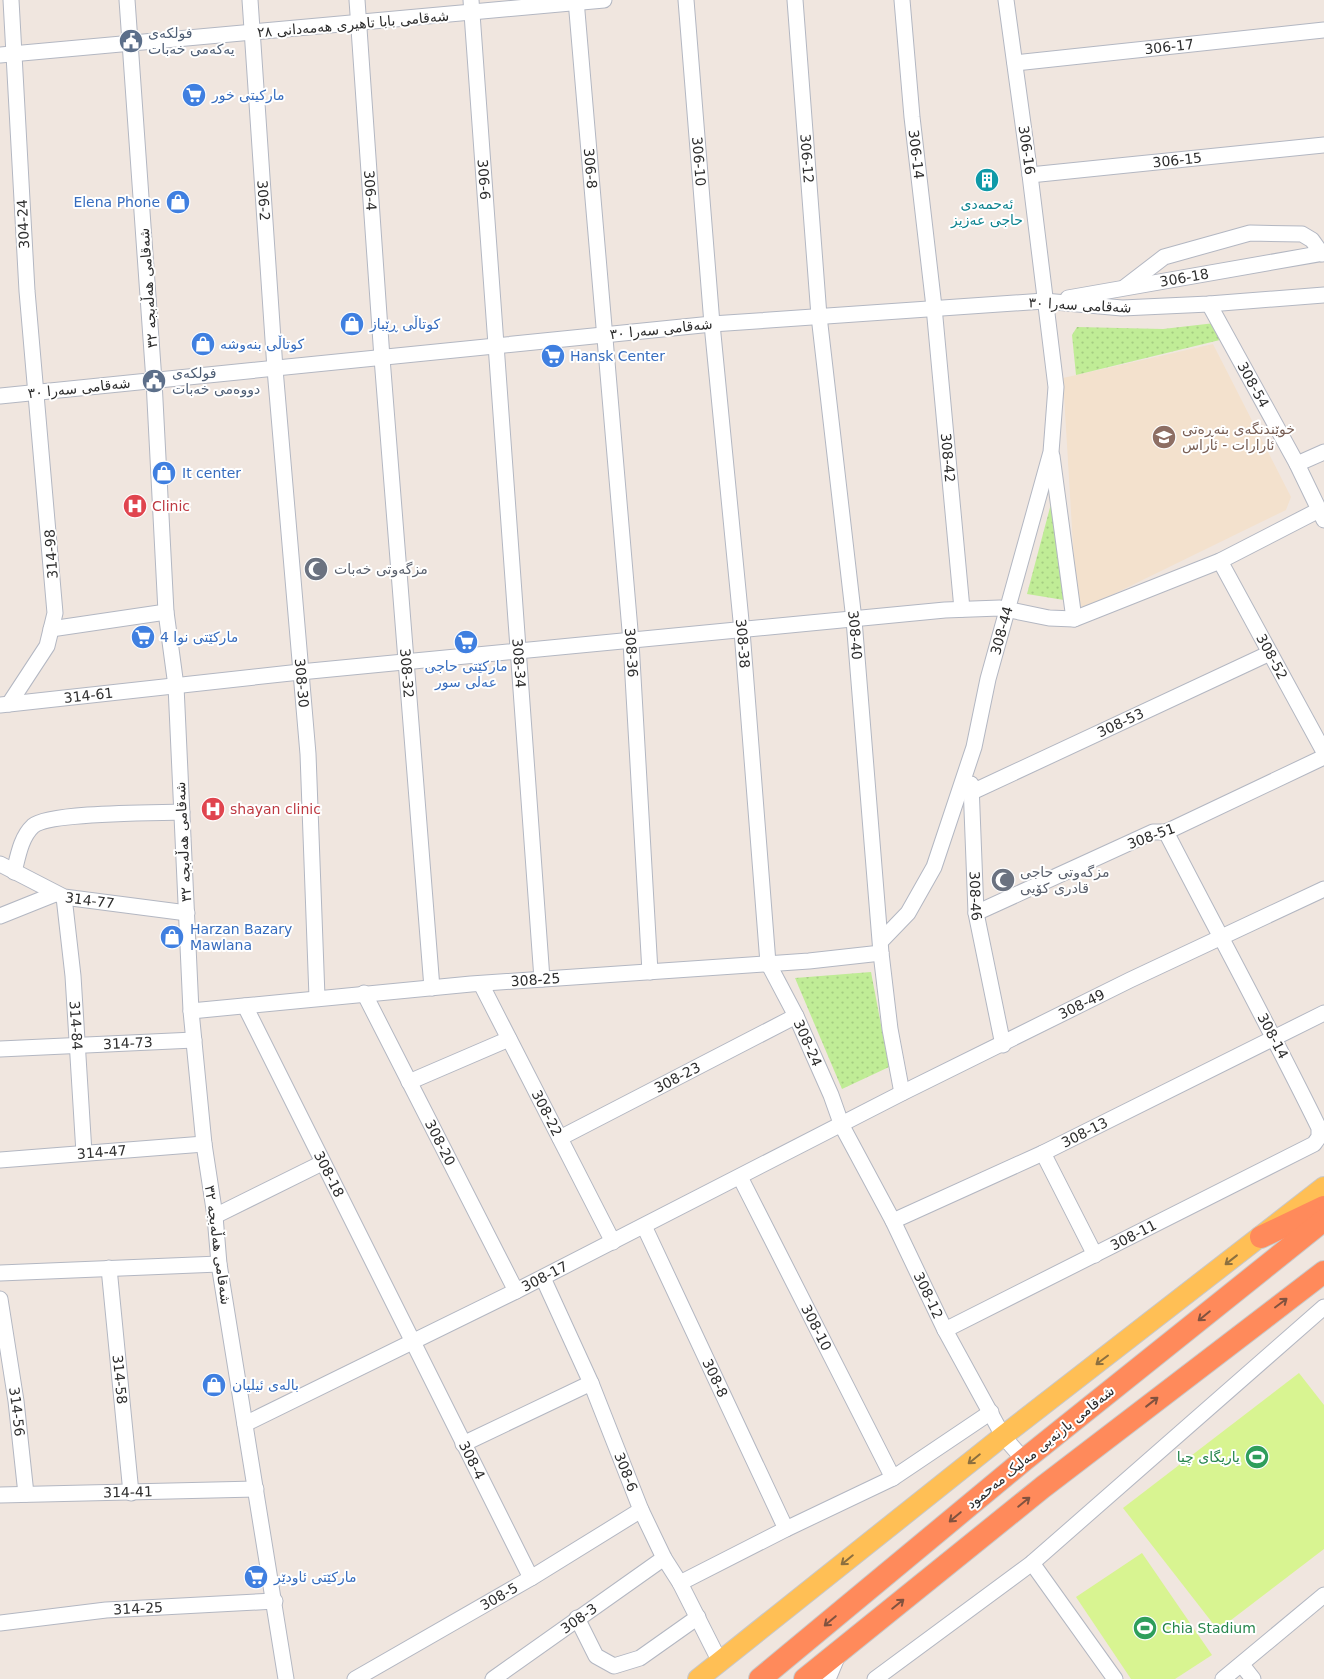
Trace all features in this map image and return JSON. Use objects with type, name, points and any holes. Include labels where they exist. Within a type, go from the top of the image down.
[{"type":"highway","points":[[1261,1236],[1324,1207]]},
{"type":"highway","name":"شەقامی بازنەیی مەلیک مەحمود","points":[[760,1679],[1024,1460],[1324,1220]]},
{"type":"highway","points":[[805,1679],[1043,1487],[1324,1272]]},
{"type":"main road","points":[[698,1679],[1003,1436],[1324,1187]]},
{"type":"street","name":"304-24","points":[[11,0],[7,55],[36,392]]},
{"type":"street","name":"شەقامی هەڵەبجە ٣٢","points":[[127,0],[154,381],[166,612],[176,686],[194,1040],[204,1144],[215,1216],[219,1264],[275,1601],[286,1679]]},
{"type":"street","name":"306-2","points":[[250,0],[275,369]]},
{"type":"street","name":"306-4","points":[[357,0],[382,358]]},
{"type":"street","name":"شەقامی بابا تاهیری هەمەدانی ٢٨","points":[[7,55],[359,23],[472,7],[604,0]]},
{"type":"street","name":"306-10","points":[[686,0],[712,324]]},
{"type":"street","name":"306-12","points":[[795,0],[819,316]]},
{"type":"street","name":"306-14","points":[[902,0],[912,117],[934,307]]},
{"type":"street","name":"306-16","points":[[1006,0],[1030,175],[1044,301]]},
{"type":"street","name":"306-8","points":[[576,1],[604,335]]},
{"type":"street","name":"306-6","points":[[472,7],[497,346]]},
{"type":"street","name":"306-17","points":[[1015,62],[1324,30]]},
{"type":"street","name":"306-15","points":[[1030,175],[1324,145]]},
{"type":"street","points":[[1122,289],[1164,258],[1250,232],[1302,234],[1312,240],[1323,254]]},
{"type":"street","name":"306-18","points":[[1044,301],[1122,289],[1198,273],[1323,254]]},
{"type":"street","name":"شەقامی سەرا ٣٠","points":[[0,396],[712,324],[934,307],[1044,301],[1122,308],[1209,304],[1324,295]]},
{"type":"street","name":"308-44","points":[[881,947],[908,913],[934,867],[974,746],[988,680],[1051,452],[1056,387],[1044,301]]},
{"type":"street","name":"308-54","points":[[1209,304],[1297,464],[1321,515]]},
{"type":"street","name":"308-42","points":[[934,307],[962,610]]},
{"type":"street","name":"308-40","points":[[819,316],[854,620],[881,947],[890,1029],[902,1094]]},
{"type":"street","name":"308-38","points":[[712,324],[742,631],[768,963]]},
{"type":"street","name":"308-36","points":[[604,335],[631,642],[650,972]]},
{"type":"street","name":"308-34","points":[[497,346],[542,979]]},
{"type":"street","name":"308-32","points":[[382,358],[408,663],[432,988]]},
{"type":"street","name":"308-30","points":[[275,369],[308,754],[317,997]]},
{"type":"street","name":"314-98","points":[[5,704],[47,646],[55,613],[36,392]]},
{"type":"street","points":[[1051,452],[1074,619],[1220,561],[1321,515]]},
{"type":"street","points":[[1297,464],[1324,452]]},
{"type":"street","name":"308-52","points":[[1220,561],[1324,752]]},
{"type":"street","name":"314-61","points":[[5,704],[300,672],[519,653],[962,610],[1009,609],[1049,618],[1074,619]]},
{"type":"street","points":[[51,629],[166,612]]},
{"type":"street","name":"308-53","points":[[970,792],[1270,653]]},
{"type":"street","name":"308-46","points":[[974,746],[970,792],[976,913],[1003,1044]]},
{"type":"street","name":"308-51","points":[[976,913],[1153,832],[1166,832],[1324,757]]},
{"type":"street","points":[[14,872],[24,838],[34,825],[50,820],[104,814],[182,812]]},
{"type":"street","name":"308-14","points":[[1166,832],[1220,938],[1275,1038],[1319,1128],[1319,1137]]},
{"type":"street","name":"314-77","points":[[0,864],[59,895],[187,913]]},
{"type":"street","name":"308-49","points":[[842,1126],[1003,1044],[1324,889]]},
{"type":"street","points":[[0,916],[59,895]]},
{"type":"street","name":"314-84","points":[[59,895],[78,1045],[84,1154]]},
{"type":"street","name":"308-25","points":[[192,1011],[317,997],[768,963],[881,947]]},
{"type":"street","name":"308-24","points":[[768,963],[796,1016],[831,1095],[842,1126]]},
{"type":"street","name":"308-22","points":[[481,984],[613,1242]]},
{"type":"street","name":"308-20","points":[[364,994],[516,1292]]},
{"type":"street","name":"308-18","points":[[246,1006],[412,1342]]},
{"type":"street","name":"308-13","points":[[893,1221],[1043,1153],[1324,1013]]},
{"type":"street","name":"308-23","points":[[560,1138],[796,1016]]},
{"type":"street","points":[[409,1082],[509,1039]]},
{"type":"street","name":"314-73","points":[[0,1049],[194,1040]]},
{"type":"street","name":"308-17","points":[[245,1424],[516,1292],[842,1126]]},
{"type":"street","name":"308-12","points":[[842,1126],[893,1221],[945,1330],[1003,1436],[1024,1460]]},
{"type":"street","name":"308-11","points":[[945,1330],[1314,1144],[1319,1137]]},
{"type":"street","name":"314-47","points":[[0,1160],[204,1144]]},
{"type":"street","points":[[1043,1153],[1095,1255]]},
{"type":"street","points":[[215,1216],[322,1163]]},
{"type":"street","name":"308-10","points":[[740,1177],[893,1478]]},
{"type":"street","name":"308-8","points":[[644,1226],[786,1528]]},
{"type":"street","points":[[0,1273],[219,1264]]},
{"type":"street","name":"314-58","points":[[109,1268],[130,1493]]},
{"type":"street","name":"308-6","points":[[543,1278],[591,1383],[641,1510],[664,1558],[680,1583],[720,1662]]},
{"type":"street","name":"314-56","points":[[0,1300],[16,1401],[26,1494]]},
{"type":"street","points":[[875,1679],[1032,1563],[1324,1307]]},
{"type":"street","name":"308-4","points":[[412,1342],[531,1578]]},
{"type":"street","points":[[463,1444],[591,1383]]},
{"type":"street","points":[[680,1583],[786,1528],[893,1478],[991,1412]]},
{"type":"street","name":"314-41","points":[[0,1495],[256,1489]]},
{"type":"street","name":"308-5","points":[[355,1679],[531,1578],[641,1510]]},
{"type":"street","name":"308-3","points":[[492,1679],[664,1558]]},
{"type":"street","points":[[1032,1563],[1115,1679]]},
{"type":"street","points":[[1223,1679],[1324,1595]]},
{"type":"street","name":"314-25","points":[[0,1623],[106,1610],[275,1601]]},
{"type":"street","points":[[577,1618],[596,1656],[614,1666],[640,1658],[698,1617]]},
{"type":"street","points":[[828,1679],[842,1649]]},
{"type":"street","points":[[1242,1665],[1253,1679]]},
{"type":"shaded area","name":"خوێندنگەی بنەڕەتی ئارارات - ئاراس","points":[[1213,344],[1291,497],[1286,510],[1077,612],[1063,378]]},
{"type":"green space","points":[[1215,323],[1224,339],[1076,375],[1072,335],[1077,327],[1163,329]]},
{"type":"green space","points":[[1052,500],[1070,601],[1027,594]]},
{"type":"green space","points":[[871,972],[889,1067],[842,1089],[795,978]]},
{"type":"green space","name":"یاریگای چیا","points":[[1299,1373],[1324,1405],[1324,1549],[1218,1630],[1123,1508]]},
{"type":"green space","name":"Chia Stadium","points":[[1142,1553],[1212,1655],[1175,1679],[1131,1679],[1076,1597]]},
{"type":"place","name":"فولکه‌ی یه‌که‌می خه‌بات","points":[[131,41]]},
{"type":"place","name":"مارکیتی خور","points":[[194,95]]},
{"type":"place","name":"ئەحمەدی حاجی عەزیز","points":[[987,180]]},
{"type":"place","name":"Elena Phone","points":[[178,202]]},
{"type":"place","name":"کوتاڵی ڕێباز","points":[[352,324]]},
{"type":"place","name":"کوتاڵی بنەوشە","points":[[203,344]]},
{"type":"place","name":"Hansk Center","points":[[553,356]]},
{"type":"place","name":"فولکه‌ی دووه‌می خه‌بات","points":[[154,381]]},
{"type":"place","name":"خوێندنگەی بنەڕەتی ئارارات - ئاراس","points":[[1164,437]]},
{"type":"place","name":"It center","points":[[164,473]]},
{"type":"place","name":"Clinic","points":[[135,506]]},
{"type":"place","name":"مزگەوتی خەبات","points":[[316,569]]},
{"type":"place","name":"مارکێتی نوا 4","points":[[143,637]]},
{"type":"place","name":"مارکێتی حاجی عەلی سور","points":[[466,642]]},
{"type":"place","name":"shayan clinic","points":[[213,809]]},
{"type":"place","name":"مزگەوتی حاجی قادری کۆیی","points":[[1003,880]]},
{"type":"place","name":"Harzan Bazary Mawlana","points":[[172,937]]},
{"type":"place","name":"بالەی ئیلیان","points":[[214,1385]]},
{"type":"place","name":"یاریگای چیا","points":[[1257,1457]]},
{"type":"place","name":"مارکێتی ئاودێر","points":[[256,1577]]},
{"type":"place","name":"Chia Stadium","points":[[1145,1628]]}]
